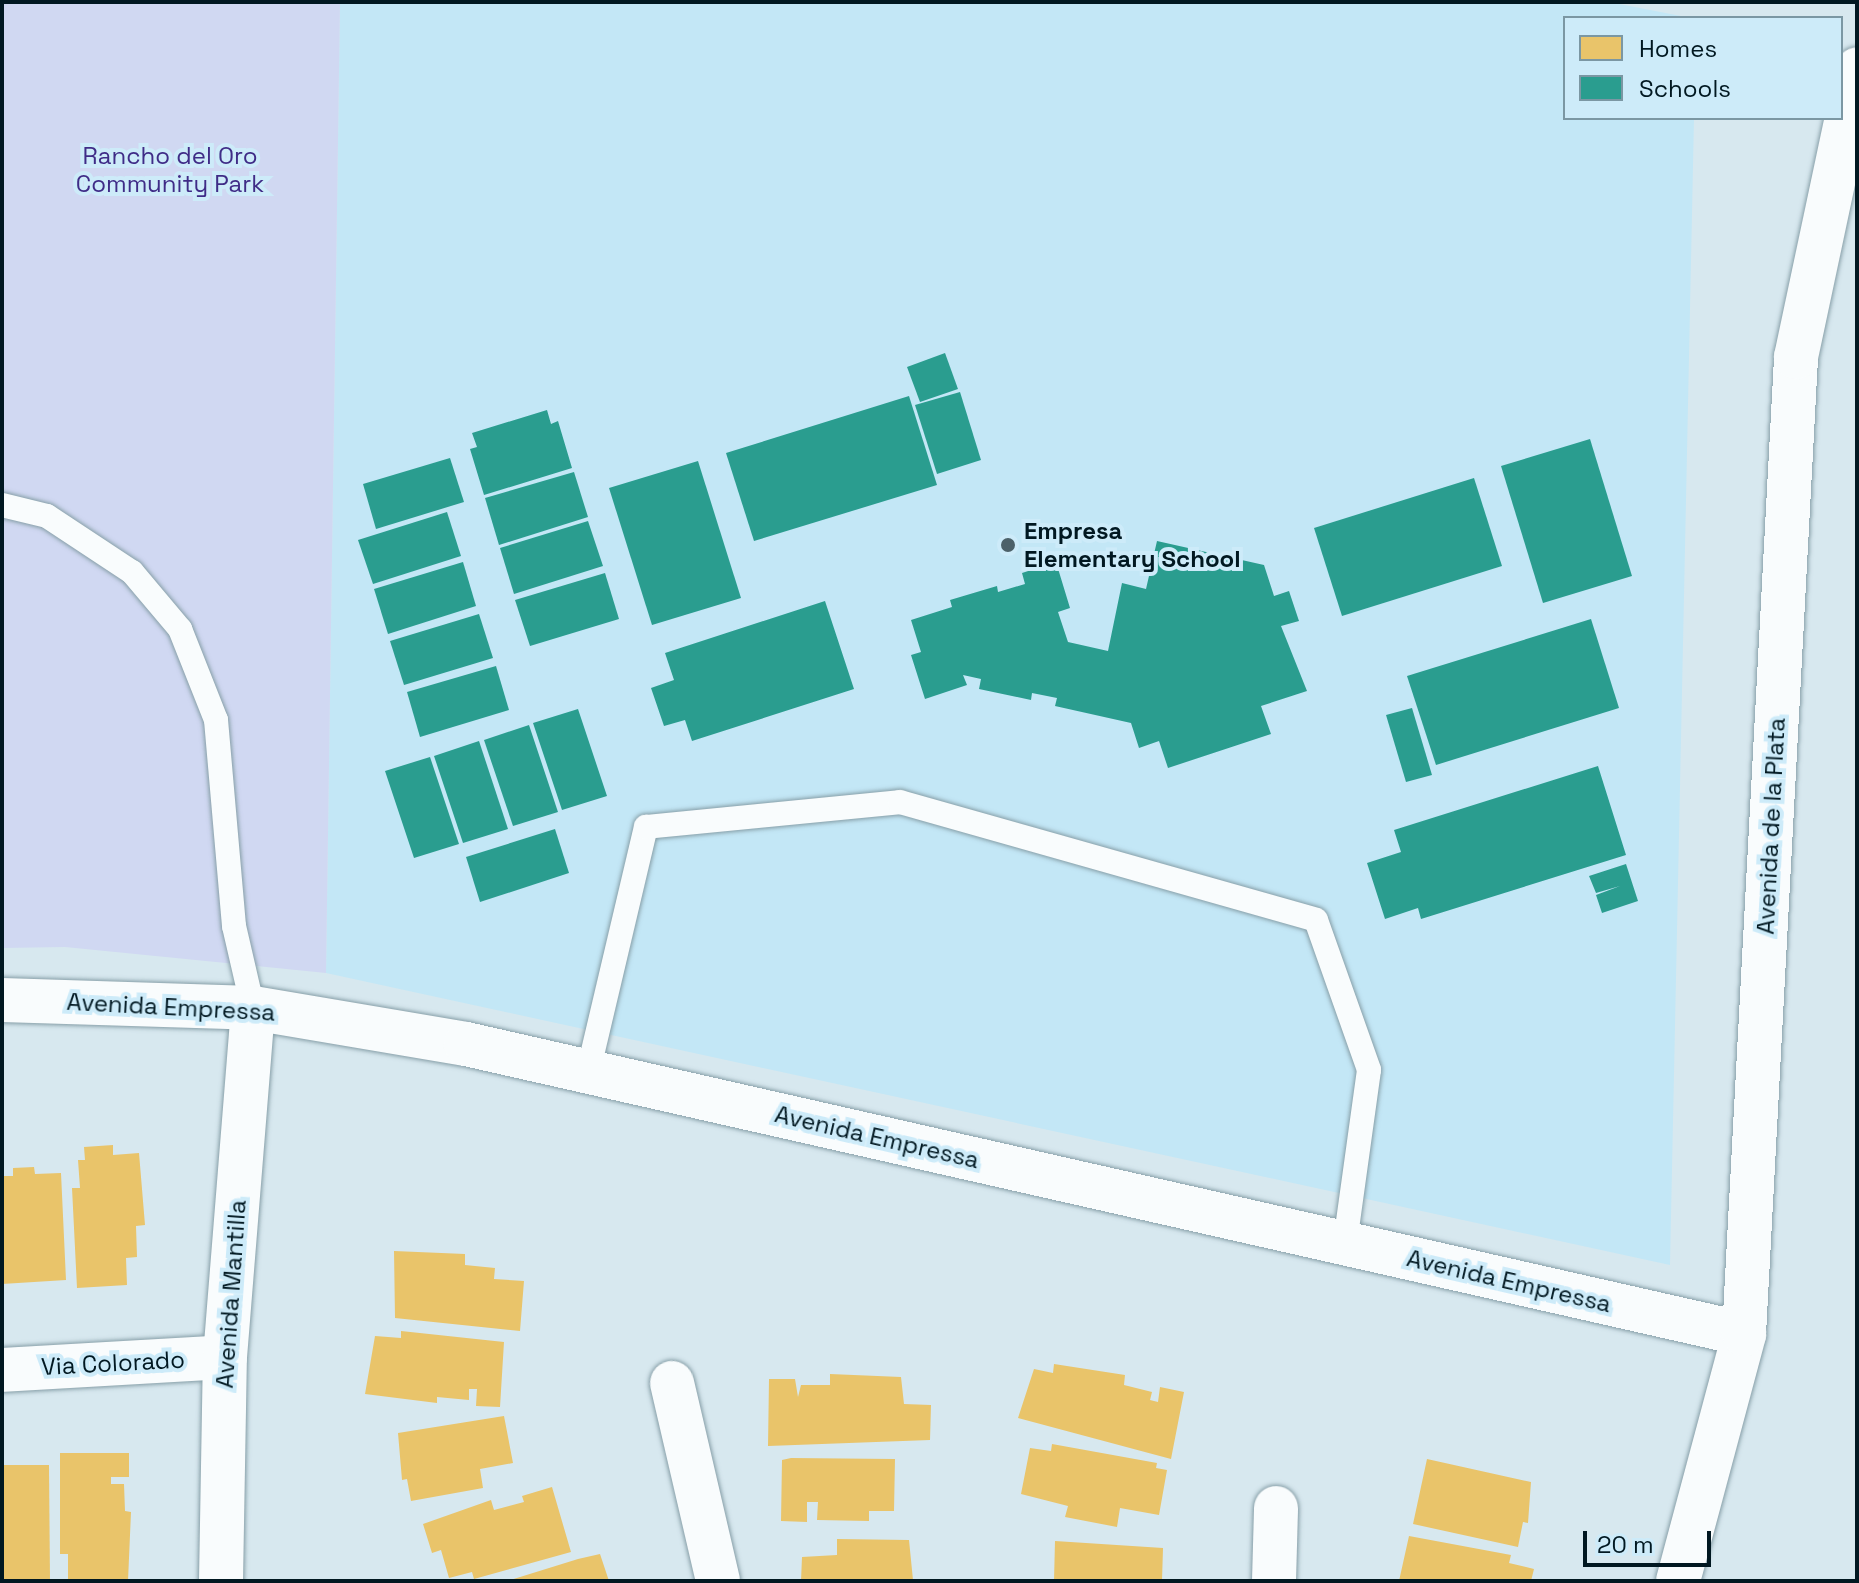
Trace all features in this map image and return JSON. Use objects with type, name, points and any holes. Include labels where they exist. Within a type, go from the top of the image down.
[{"type":"street","name":"Avenida de la Plata","points":[[1678,1581],[1744,1334],[1796,357],[1857,69]]},
{"type":"street","name":"Avenida Empressa","points":[[2,1000],[253,1008],[466,1044],[1744,1334]]},
{"type":"street","name":"Avenida Mantilla","points":[[221,1581],[225,1357],[253,1008]]},
{"type":"street","name":"Via Colorado","points":[[2,1370],[225,1357]]},
{"type":"street","points":[[672,1383],[718,1581]]},
{"type":"street","points":[[1274,1581],[1276,1508]]},
{"type":"lane","points":[[2,505],[47,516],[132,572],[180,629],[216,720],[234,926],[253,1008]]},
{"type":"lane","points":[[588,1072],[646,827],[900,802],[1316,920],[1369,1070],[1345,1244]]},
{"type":"shaded area","name":"Empresa Elementary School","points":[[340,2],[1609,2],[1681,16],[1563,16],[1563,120],[1694,120],[1670,1265],[326,973]]},
{"type":"green space","name":"Rancho del Oro Community Park","points":[[2,2],[340,2],[326,973],[65,947],[2,948]]},
{"type":"building: Homes","points":[[113,1145],[113,1155],[139,1153],[145,1225],[136,1226],[137,1257],[126,1258],[127,1285],[77,1288],[72,1188],[80,1188],[78,1160],[85,1160],[84,1147]]},
{"type":"building: Homes","points":[[34,1167],[35,1174],[61,1173],[66,1280],[2,1284],[2,1176],[13,1176],[13,1168]]},
{"type":"building: Homes","points":[[394,1251],[465,1254],[465,1265],[495,1268],[494,1279],[524,1281],[520,1331],[395,1318]]},
{"type":"building: Homes","points":[[401,1331],[504,1342],[500,1407],[476,1406],[477,1389],[469,1389],[469,1400],[437,1397],[437,1403],[365,1394],[375,1336],[401,1338]]},
{"type":"building: Homes","points":[[1054,1364],[1125,1375],[1124,1385],[1152,1392],[1150,1400],[1158,1402],[1160,1387],[1184,1392],[1171,1459],[1018,1418],[1034,1369],[1053,1373]]},
{"type":"building: Homes","points":[[830,1374],[901,1377],[904,1404],[931,1405],[930,1440],[768,1446],[769,1379],[795,1379],[798,1397],[801,1385],[830,1385]]},
{"type":"building: Homes","points":[[504,1416],[513,1463],[480,1469],[483,1488],[411,1501],[407,1479],[402,1480],[398,1433]]},
{"type":"building: Homes","points":[[1052,1444],[1157,1463],[1156,1468],[1167,1470],[1159,1515],[1120,1508],[1117,1527],[1065,1517],[1068,1506],[1021,1494],[1030,1448],[1051,1451]]},
{"type":"building: Homes","points":[[60,1453],[129,1453],[129,1477],[111,1477],[111,1484],[124,1484],[125,1511],[131,1512],[128,1581],[68,1579],[68,1554],[60,1554]]},
{"type":"building: Homes","points":[[895,1459],[894,1511],[869,1511],[869,1521],[817,1520],[818,1502],[807,1502],[807,1522],[781,1521],[782,1460]]},
{"type":"building: Homes","points":[[1427,1459],[1531,1482],[1528,1523],[1523,1522],[1518,1547],[1413,1524]]},
{"type":"building: Homes","points":[[2,1465],[49,1465],[50,1581],[2,1581]]},
{"type":"building: Homes","points":[[552,1487],[571,1552],[474,1579],[472,1572],[449,1578],[441,1550],[432,1553],[423,1524],[491,1500],[494,1510],[524,1502],[522,1496]]},
{"type":"building: Homes","points":[[1409,1536],[1511,1555],[1509,1563],[1534,1569],[1531,1581],[1399,1581]]},
{"type":"building: Homes","points":[[837,1539],[909,1540],[913,1580],[801,1581],[802,1557],[837,1555]]},
{"type":"building: Homes","points":[[1055,1541],[1163,1548],[1162,1581],[1054,1581]]},
{"type":"building: Homes","points":[[600,1554],[609,1581],[507,1581],[578,1559]]},
{"type":"building: Schools","points":[[945,353],[958,389],[920,402],[907,367]]},
{"type":"building: Schools","points":[[960,392],[981,460],[937,474],[915,405]]},
{"type":"building: Schools","points":[[909,396],[937,485],[754,541],[726,453]]},
{"type":"building: Schools","points":[[547,410],[551,424],[558,421],[572,468],[484,495],[470,449],[477,447],[472,433]]},
{"type":"building: Schools","points":[[1590,439],[1632,576],[1543,603],[1501,466]]},
{"type":"building: Schools","points":[[450,458],[464,502],[376,529],[363,484]]},
{"type":"building: Schools","points":[[698,461],[741,598],[652,625],[609,488]]},
{"type":"building: Schools","points":[[574,472],[588,517],[499,545],[485,498]]},
{"type":"building: Schools","points":[[1474,478],[1502,566],[1342,616],[1314,528]]},
{"type":"building: Schools","points":[[447,512],[461,556],[373,584],[358,540]]},
{"type":"building: Schools","points":[[588,521],[603,566],[514,594],[500,548]]},
{"type":"building: Schools","points":[[1157,541],[1264,565],[1274,596],[1289,591],[1299,621],[1281,626],[1307,691],[1261,706],[1271,734],[1168,768],[1159,741],[1139,748],[1131,723],[1055,706],[1057,698],[1032,693],[1031,700],[979,689],[981,679],[963,675],[967,685],[925,699],[911,655],[921,652],[911,620],[952,607],[950,600],[997,586],[998,592],[1025,584],[1022,573],[1056,562],[1070,608],[1058,612],[1068,642],[1108,651],[1122,583],[1146,589]]},
{"type":"building: Schools","points":[[463,562],[476,606],[388,634],[374,589]]},
{"type":"building: Schools","points":[[605,573],[619,619],[530,646],[515,600]]},
{"type":"building: Schools","points":[[825,601],[854,689],[692,741],[685,720],[664,726],[651,688],[674,680],[665,653]]},
{"type":"building: Schools","points":[[479,614],[493,658],[404,685],[390,641]]},
{"type":"building: Schools","points":[[1591,619],[1619,708],[1436,765],[1407,676]]},
{"type":"building: Schools","points":[[496,666],[509,710],[420,737],[407,692]]},
{"type":"building: Schools","points":[[1412,708],[1432,775],[1406,782],[1386,715]]},
{"type":"building: Schools","points":[[578,709],[607,796],[562,810],[533,723]]},
{"type":"building: Schools","points":[[529,725],[558,812],[513,826],[484,740]]},
{"type":"building: Schools","points":[[479,741],[508,829],[463,843],[434,756]]},
{"type":"building: Schools","points":[[430,757],[459,844],[414,858],[385,771]]},
{"type":"building: Schools","points":[[1598,766],[1626,855],[1421,919],[1418,908],[1385,919],[1367,863],[1401,852],[1394,830]]},
{"type":"building: Schools","points":[[555,829],[569,873],[480,902],[466,857]]},
{"type":"building: Schools","points":[[1626,864],[1638,901],[1602,913],[1596,895],[1620,886],[1596,893],[1589,876]]},
{"type":"place","name":"Empresa Elementary School","points":[[1008,545]]}]
